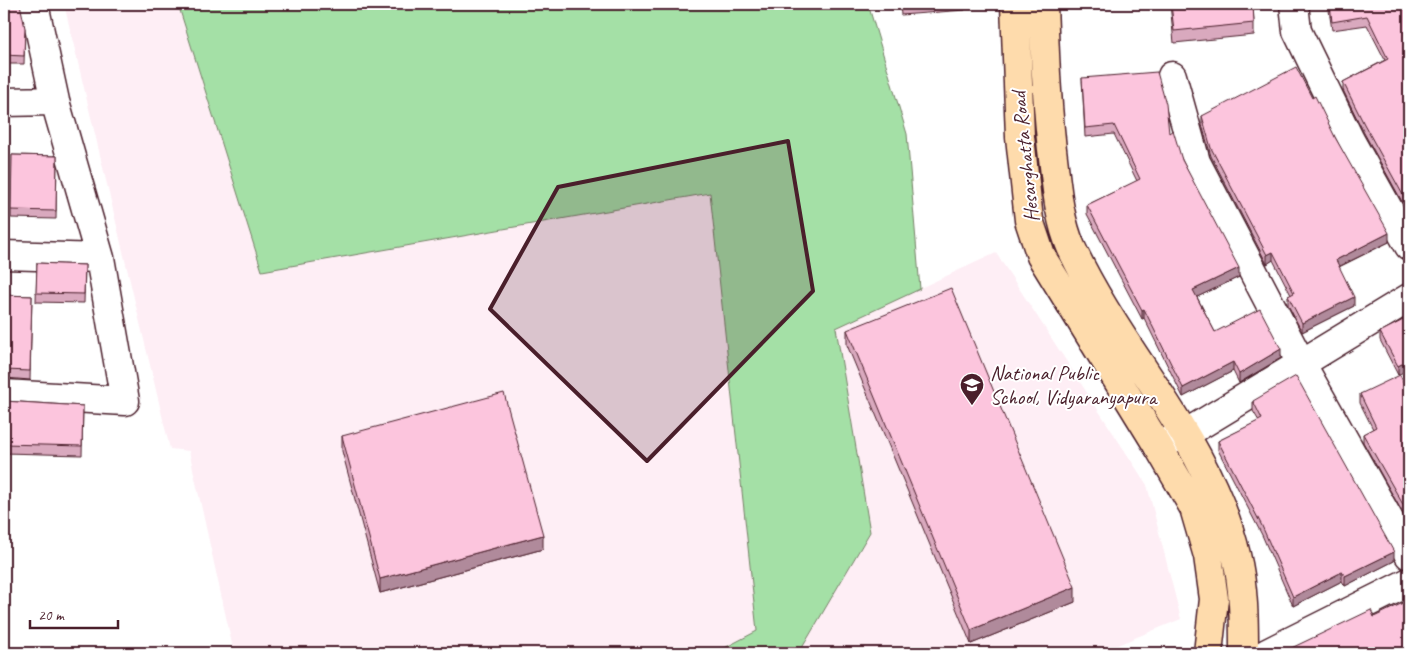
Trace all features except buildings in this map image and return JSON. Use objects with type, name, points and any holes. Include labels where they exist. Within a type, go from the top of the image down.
[{"type":"main road","name":"Hesarghatta Road","points":[[1015,4],[1020,137],[1028,220],[1041,256],[1194,508],[1208,556],[1214,599],[1208,653]]},
{"type":"main road","name":"Hesarghatta Road","points":[[1043,4],[1046,105],[1058,200],[1070,246],[1100,299],[1185,434],[1217,497],[1236,556],[1244,611],[1244,653]]},
{"type":"street","points":[[4,394],[125,401],[100,258],[55,100],[34,4]]},
{"type":"street","points":[[1294,4],[1296,31],[1350,140],[1409,246]]},
{"type":"street","points":[[1172,76],[1196,162],[1300,363],[1409,555]]},
{"type":"street","points":[[4,102],[55,100]]},
{"type":"street","points":[[4,255],[100,258]]},
{"type":"street","points":[[1158,446],[1185,434],[1409,298]]},
{"type":"street","points":[[1266,653],[1409,582]]},
{"type":"highlighted area","points":[[788,141],[813,291],[647,461],[490,309],[558,187]]},
{"type":"shaded area","points":[[64,4],[178,4],[262,271],[710,193],[757,631],[715,653],[234,653],[189,451],[170,449]]},
{"type":"shaded area","name":"National Public School, Vidyaranyapura","points":[[996,253],[1147,485],[1181,619],[1098,653],[799,653],[870,532],[836,327]]},
{"type":"green space","points":[[178,4],[868,4],[907,134],[920,289],[836,328],[870,532],[799,653],[715,653],[757,631],[710,193],[262,271]]},
{"type":"place","name":"National Public School, Vidyaranyapura","points":[[972,406]]}]
